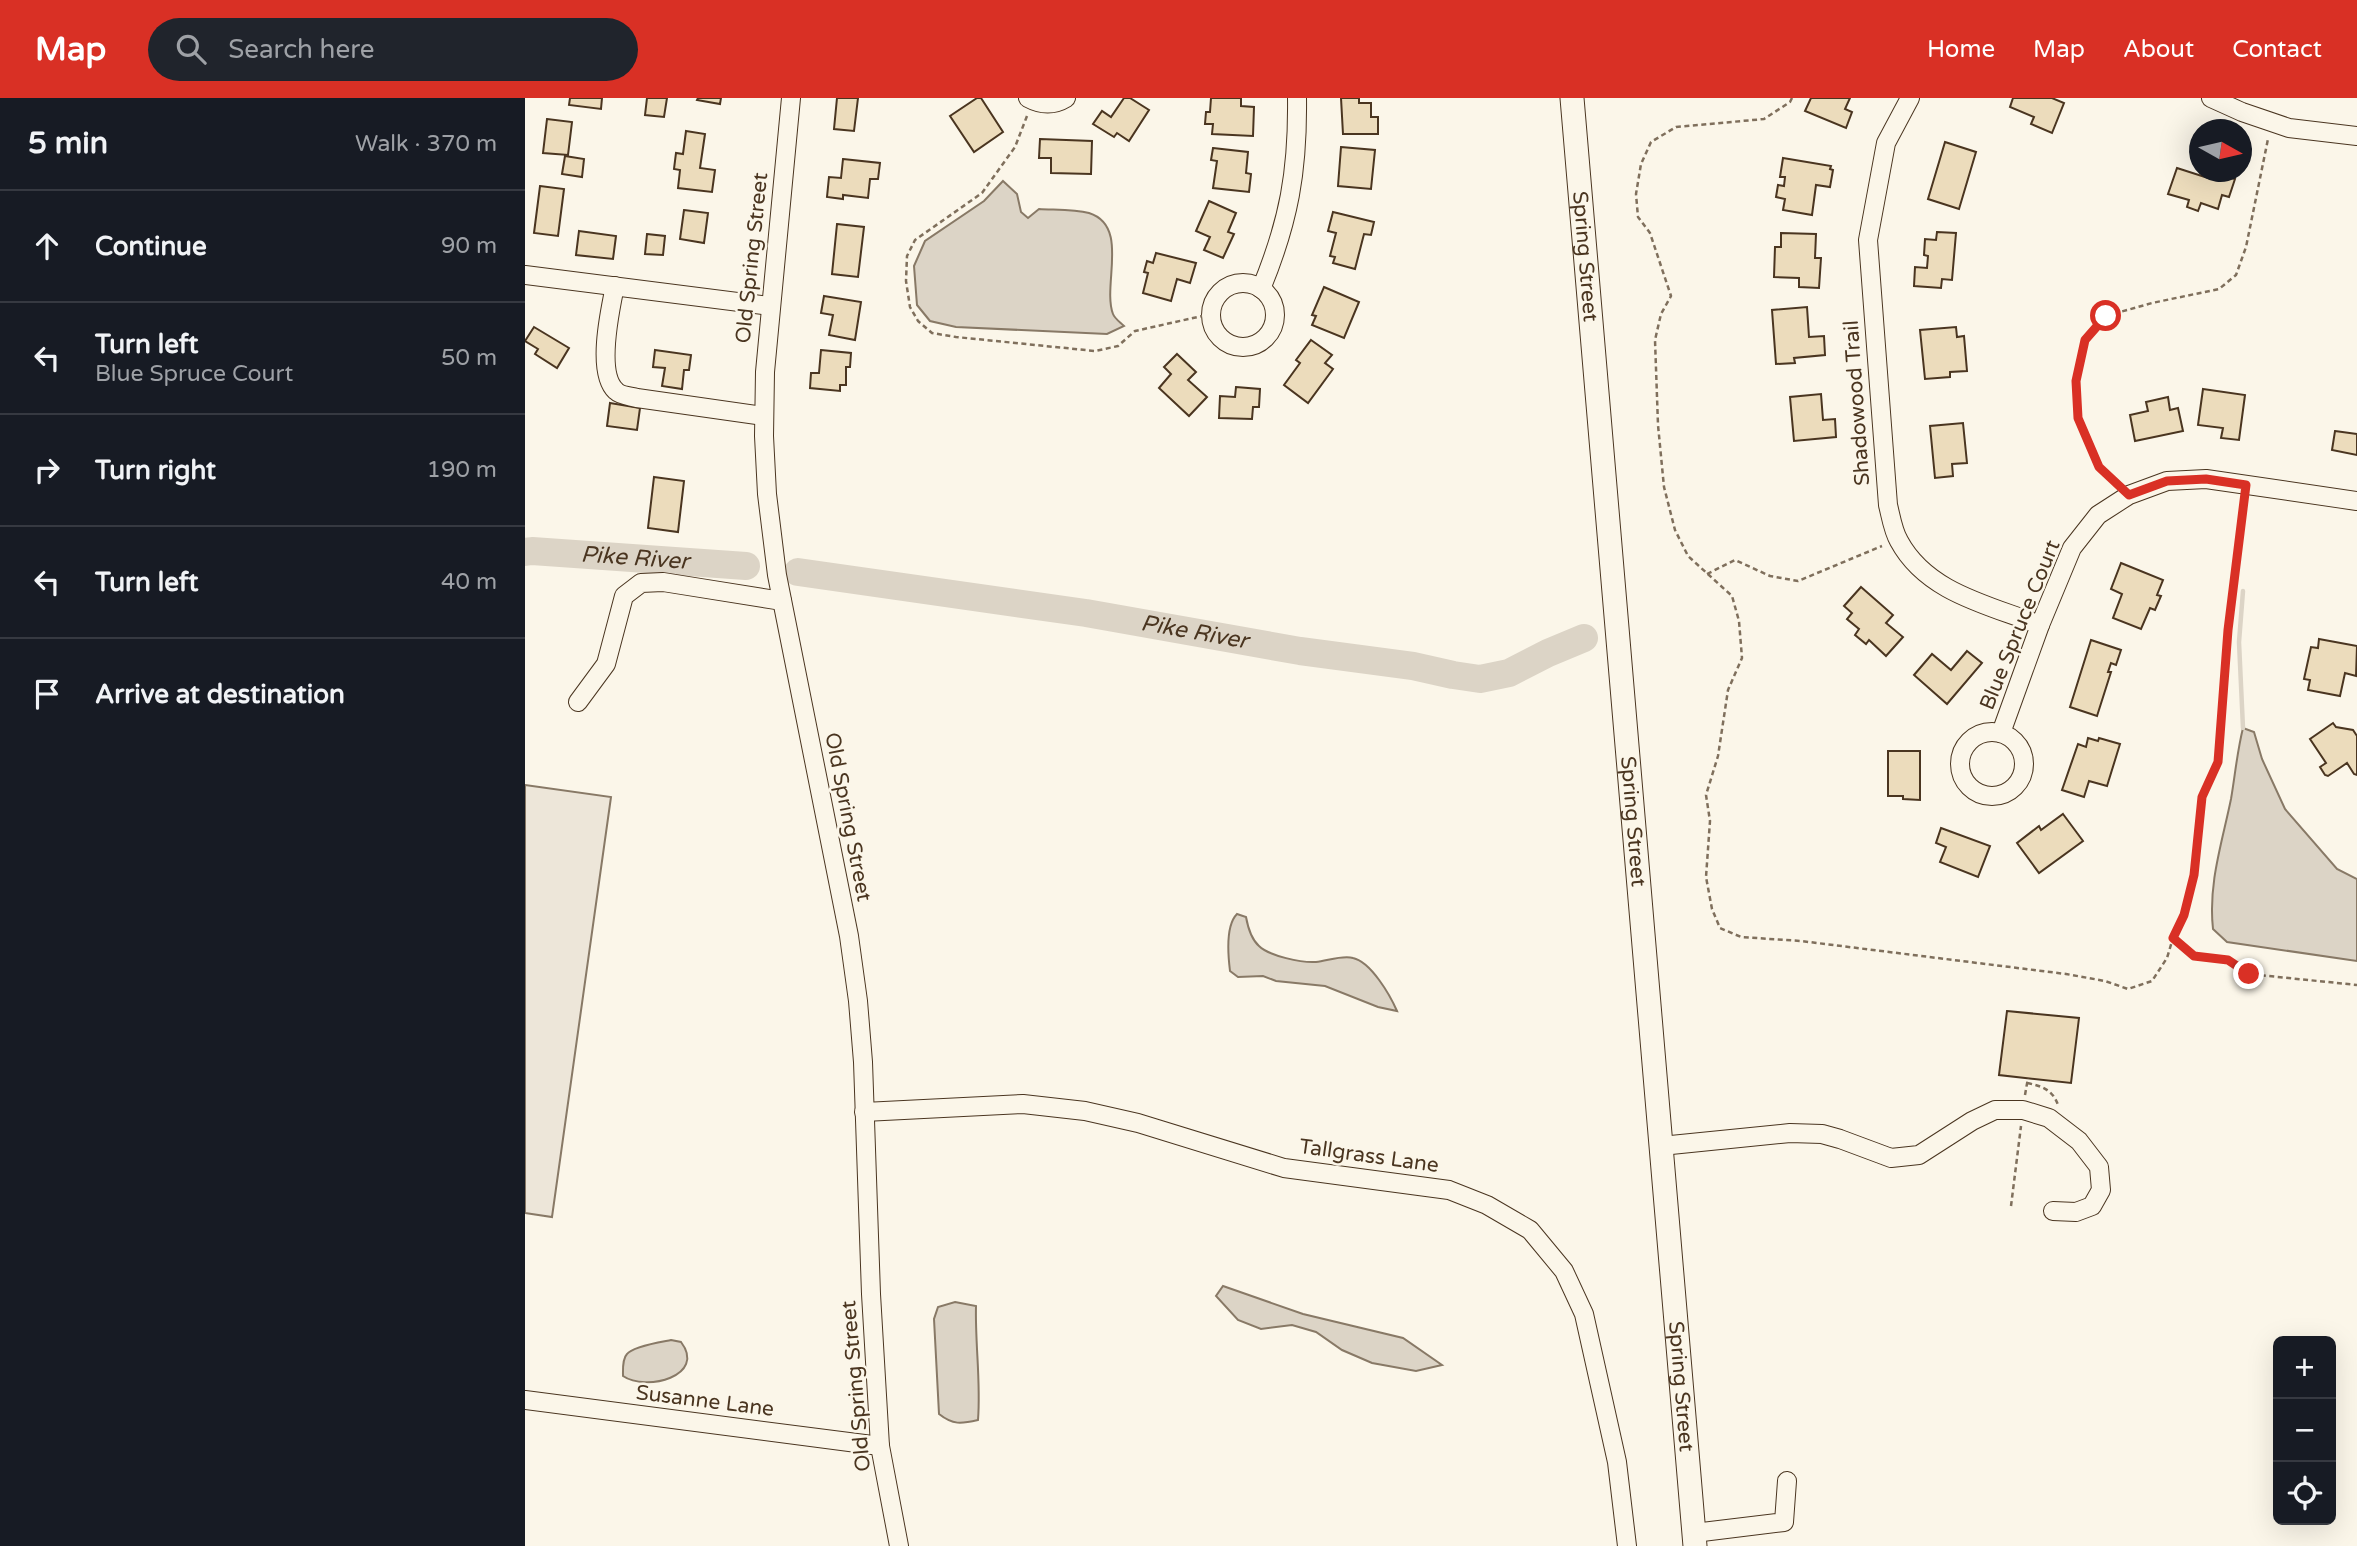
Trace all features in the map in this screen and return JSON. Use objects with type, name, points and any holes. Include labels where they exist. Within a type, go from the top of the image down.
[{"type":"main road","name":"Spring Street","points":[[1571,98],[1695,1540]]},
{"type":"street","name":"Old Spring Street","points":[[791,98],[769,306],[764,416],[767,495],[777,575],[849,936],[858,1001],[880,1446],[899,1546]]},
{"type":"street","points":[[1028,98],[1049,104],[1066,98]]},
{"type":"street","points":[[1261,289],[1279,246],[1293,189],[1297,98]]},
{"type":"street","name":"Shadowood Trail","points":[[1910,98],[1886,143],[1868,240],[1888,505],[1898,540],[1920,571],[1941,586],[2040,625]]},
{"type":"street","points":[[2211,98],[2289,128],[2357,136]]},
{"type":"street","points":[[525,275],[769,306]]},
{"type":"street","points":[[1243,283],[1261,289],[1269,297],[1275,318],[1266,338],[1247,348],[1226,343],[1217,335],[1212,326],[1211,314],[1212,305],[1224,289],[1243,283]]},
{"type":"street","points":[[615,286],[605,347],[607,370],[614,390],[637,398],[764,416]]},
{"type":"street","name":"Blue Spruce Court","points":[[2001,733],[2040,625],[2072,548],[2098,515],[2129,495],[2167,481],[2206,479],[2357,502]]},
{"type":"street","points":[[578,702],[606,664],[624,596],[641,583],[663,582],[782,601]]},
{"type":"street","name":"Tallgrass Lane","points":[[864,1112],[1023,1104],[1085,1111],[1138,1123],[1284,1168],[1449,1190],[1487,1205],[1530,1230],[1564,1271],[1584,1314],[1617,1462],[1627,1546]]},
{"type":"street","points":[[1661,1146],[1790,1133],[1822,1134],[1891,1158],[1919,1154],[1995,1110],[2023,1110],[2053,1122],[2079,1141],[2099,1167],[2101,1189],[2092,1206],[2076,1212],[2053,1211]]},
{"type":"street","name":"Susanne Lane","points":[[525,1400],[880,1446]]},
{"type":"street","points":[[1695,1540],[1784,1522],[1787,1480]]},
{"type":"path","points":[[1028,98],[1030,109],[1015,148],[982,193],[928,229],[915,240],[907,256],[906,281],[910,307],[918,321],[932,333],[1095,351],[1118,346],[1136,331],[1211,314]]},
{"type":"path","points":[[1792,98],[1764,119],[1676,127],[1651,142],[1641,164],[1636,194],[1638,217],[1650,233],[1671,296],[1661,314],[1655,340],[1658,425],[1664,487],[1675,530],[1688,556],[1732,596],[1739,621],[1742,658],[1728,690],[1718,756],[1706,795],[1710,821],[1706,877],[1712,909],[1720,928],[1741,937],[1801,941],[2066,974],[2105,981],[2128,989],[2152,981],[2167,958],[2184,915],[2194,875],[2202,797],[2218,762],[2228,630],[2246,485]]},
{"type":"path","points":[[2129,495],[2099,467],[2078,418],[2076,381],[2085,340],[2106,316],[2219,289],[2236,275],[2246,247],[2272,122]]},
{"type":"path","points":[[1707,574],[1735,560],[1770,576],[1798,581],[1898,540]]},
{"type":"path","points":[[2173,938],[2194,956],[2228,960],[2249,974],[2357,985]]},
{"type":"path","points":[[2027,1083],[2052,1092],[2059,1112],[2053,1122]]},
{"type":"path","points":[[2011,1206],[2023,1110]]},
{"type":"shaded area","points":[[1003,181],[1017,194],[1021,212],[1028,218],[1039,209],[1089,213],[1101,220],[1109,230],[1112,243],[1110,302],[1113,314],[1124,326],[1107,334],[956,327],[930,321],[917,305],[914,266],[925,241],[984,201]]},
{"type":"shaded area","points":[[2243,728],[2254,732],[2262,759],[2285,809],[2337,869],[2357,879],[2357,961],[2227,942],[2213,929],[2214,880]]},
{"type":"shaded area","points":[[525,785],[611,797],[552,1217],[525,1213]]},
{"type":"shaded area","points":[[1237,914],[1246,917],[1254,940],[1270,953],[1310,962],[1344,957],[1360,961],[1379,980],[1397,1011],[1378,1007],[1325,986],[1276,981],[1263,976],[1238,977],[1230,971],[1228,949],[1229,933]]},
{"type":"shaded area","points":[[1223,1286],[1303,1314],[1403,1338],[1442,1365],[1416,1371],[1372,1363],[1342,1350],[1316,1332],[1292,1325],[1261,1329],[1238,1320],[1216,1296]]},
{"type":"shaded area","points":[[955,1302],[976,1306],[978,1420],[962,1423],[953,1422],[939,1414],[934,1319],[938,1307]]},
{"type":"shaded area","points":[[671,1340],[681,1342],[687,1354],[686,1364],[680,1372],[670,1378],[645,1382],[633,1381],[623,1376],[624,1359],[630,1351]]},
{"type":"building","points":[[570,98],[602,98],[601,109],[569,105]]},
{"type":"building","points":[[647,98],[667,98],[664,117],[645,115]]},
{"type":"building","points":[[721,98],[720,104],[697,100]]},
{"type":"building","points":[[837,98],[858,98],[854,131],[834,129]]},
{"type":"building","points":[[981,98],[1003,132],[974,152],[950,116]]},
{"type":"building","points":[[1124,98],[1130,98],[1149,110],[1129,141],[1117,133],[1114,137],[1093,124],[1102,111],[1111,117]]},
{"type":"building","points":[[1211,98],[1241,98],[1241,106],[1254,107],[1253,136],[1212,134],[1213,124],[1205,124],[1206,112],[1210,112]]},
{"type":"building","points":[[1341,98],[1359,98],[1359,103],[1371,103],[1371,117],[1378,117],[1378,134],[1343,134]]},
{"type":"building","points":[[1811,98],[1850,98],[1845,109],[1852,112],[1846,128],[1805,111]]},
{"type":"building","points":[[2013,98],[2052,98],[2064,103],[2052,133],[2031,124],[2034,117],[2010,107]]},
{"type":"building","points":[[547,119],[572,122],[568,155],[543,153]]},
{"type":"building","points":[[686,131],[705,134],[700,168],[715,170],[712,192],[678,188],[680,170],[674,169],[676,153],[683,154]]},
{"type":"building","points":[[1040,139],[1092,141],[1091,174],[1051,173],[1051,158],[1039,158]]},
{"type":"building","points":[[1945,142],[1976,152],[1959,209],[1928,199]]},
{"type":"building","points":[[1341,147],[1375,150],[1371,189],[1338,186]]},
{"type":"building","points":[[1213,148],[1248,152],[1246,173],[1251,174],[1249,192],[1213,188],[1217,161],[1211,160]]},
{"type":"building","points":[[565,156],[584,159],[582,177],[562,174]]},
{"type":"building","points":[[1783,158],[1831,166],[1830,169],[1833,170],[1830,187],[1816,185],[1812,215],[1783,210],[1785,199],[1776,197],[1778,185],[1784,186],[1785,177],[1780,177]]},
{"type":"building","points":[[843,159],[880,163],[878,179],[870,179],[868,198],[843,195],[843,199],[827,197],[829,177],[841,178]]},
{"type":"building","points":[[2177,168],[2189,172],[2189,182],[2234,182],[2229,197],[2222,195],[2218,209],[2201,203],[2198,211],[2187,207],[2189,200],[2168,194]]},
{"type":"building","points":[[540,186],[564,189],[558,236],[534,233]]},
{"type":"building","points":[[1209,201],[1236,213],[1228,232],[1234,234],[1223,258],[1204,250],[1210,237],[1196,231]]},
{"type":"building","points":[[684,210],[708,213],[704,243],[680,239]]},
{"type":"building","points":[[1333,212],[1374,222],[1371,235],[1364,234],[1355,269],[1333,263],[1335,257],[1330,256],[1336,233],[1328,231]]},
{"type":"building","points":[[837,224],[864,227],[858,277],[832,274]]},
{"type":"building","points":[[579,231],[616,236],[613,259],[576,255]]},
{"type":"building","points":[[1937,232],[1956,233],[1952,280],[1942,279],[1941,288],[1914,286],[1915,267],[1927,268],[1925,239],[1936,240]]},
{"type":"building","points":[[1781,233],[1816,234],[1815,258],[1821,258],[1819,288],[1799,287],[1799,278],[1774,277],[1775,247],[1781,247]]},
{"type":"building","points":[[647,234],[665,236],[663,255],[645,254]]},
{"type":"building","points":[[1156,253],[1196,263],[1190,283],[1177,279],[1171,301],[1143,293],[1148,273],[1144,272],[1147,261],[1153,263]]},
{"type":"building","points":[[1324,287],[1359,302],[1344,338],[1312,325],[1316,316],[1312,315]]},
{"type":"building","points":[[824,296],[861,302],[855,340],[829,335],[833,315],[821,313]]},
{"type":"building","points":[[1807,307],[1809,337],[1824,336],[1825,355],[1794,358],[1795,363],[1776,364],[1772,310]]},
{"type":"building","points":[[534,327],[569,348],[557,368],[535,354],[538,349],[525,341]]},
{"type":"building","points":[[1956,327],[1957,337],[1964,336],[1967,371],[1950,372],[1950,377],[1925,379],[1920,330]]},
{"type":"building","points":[[1311,340],[1332,355],[1325,363],[1333,369],[1308,403],[1284,385],[1300,363],[1296,360]]},
{"type":"building","points":[[655,350],[691,355],[689,370],[684,370],[682,389],[662,386],[665,368],[653,367]]},
{"type":"building","points":[[821,350],[851,353],[850,367],[846,367],[846,385],[840,385],[840,391],[810,388],[811,373],[819,373]]},
{"type":"building","points":[[1177,354],[1196,372],[1188,380],[1207,397],[1189,416],[1159,388],[1171,374],[1164,367]]},
{"type":"building","points":[[1236,387],[1260,389],[1259,407],[1253,407],[1252,419],[1219,418],[1220,396],[1235,397]]},
{"type":"building","points":[[2203,389],[2245,395],[2239,440],[2221,438],[2223,428],[2198,425]]},
{"type":"building","points":[[1821,394],[1823,420],[1835,419],[1836,437],[1794,441],[1790,397]]},
{"type":"building","points":[[2168,397],[2170,410],[2178,408],[2183,431],[2135,441],[2130,415],[2148,411],[2146,402]]},
{"type":"building","points":[[610,403],[640,408],[637,430],[607,426]]},
{"type":"building","points":[[1963,423],[1967,463],[1952,464],[1953,476],[1935,478],[1930,426]]},
{"type":"building","points":[[2335,431],[2357,434],[2357,455],[2332,450]]},
{"type":"building","points":[[654,477],[684,481],[678,532],[648,528]]},
{"type":"building","points":[[2121,563],[2163,580],[2157,595],[2161,596],[2155,610],[2150,608],[2141,629],[2113,618],[2122,594],[2111,589]]},
{"type":"building","points":[[1861,587],[1893,615],[1886,623],[1903,637],[1886,656],[1869,640],[1866,644],[1855,635],[1859,629],[1847,619],[1852,613],[1844,606]]},
{"type":"building","points":[[2319,639],[2357,646],[2356,676],[2345,673],[2340,696],[2308,690],[2310,680],[2304,679],[2311,647],[2318,648]]},
{"type":"building","points":[[2091,640],[2121,650],[2116,665],[2111,663],[2108,672],[2111,672],[2097,716],[2070,707]]},
{"type":"building","points":[[1967,651],[1982,663],[1947,704],[1914,675],[1932,654],[1951,670]]},
{"type":"building","points":[[2333,723],[2336,727],[2353,730],[2357,736],[2357,775],[2347,763],[2328,776],[2320,767],[2326,763],[2310,739]]},
{"type":"building","points":[[2088,738],[2120,744],[2107,786],[2089,781],[2084,797],[2062,790],[2078,744],[2086,747]]},
{"type":"building","points":[[1888,751],[1920,751],[1920,800],[1888,796]]},
{"type":"building","points":[[2063,814],[2083,841],[2039,873],[2017,843],[2039,826],[2041,830]]},
{"type":"building","points":[[1941,828],[1990,846],[1978,877],[1940,862],[1946,847],[1936,843]]},
{"type":"building","points":[[2007,1011],[2079,1018],[2071,1083],[1999,1075]]},
{"type":"waterway","name":"Pike River","points":[[525,552],[746,566]]},
{"type":"waterway","name":"Pike River","points":[[798,572],[1086,613],[1300,651],[1413,666],[1480,679],[1509,673],[1584,638]]},
{"type":"waterway","points":[[2243,591],[2239,642],[2243,728]]},
{"type":"route","points":[[2106,316],[2085,340],[2076,381],[2078,418],[2099,467],[2129,495],[2167,481],[2206,479],[2246,485],[2228,630],[2218,762],[2202,797],[2194,875],[2184,915],[2173,938],[2194,956],[2228,960],[2249,974]]}]
